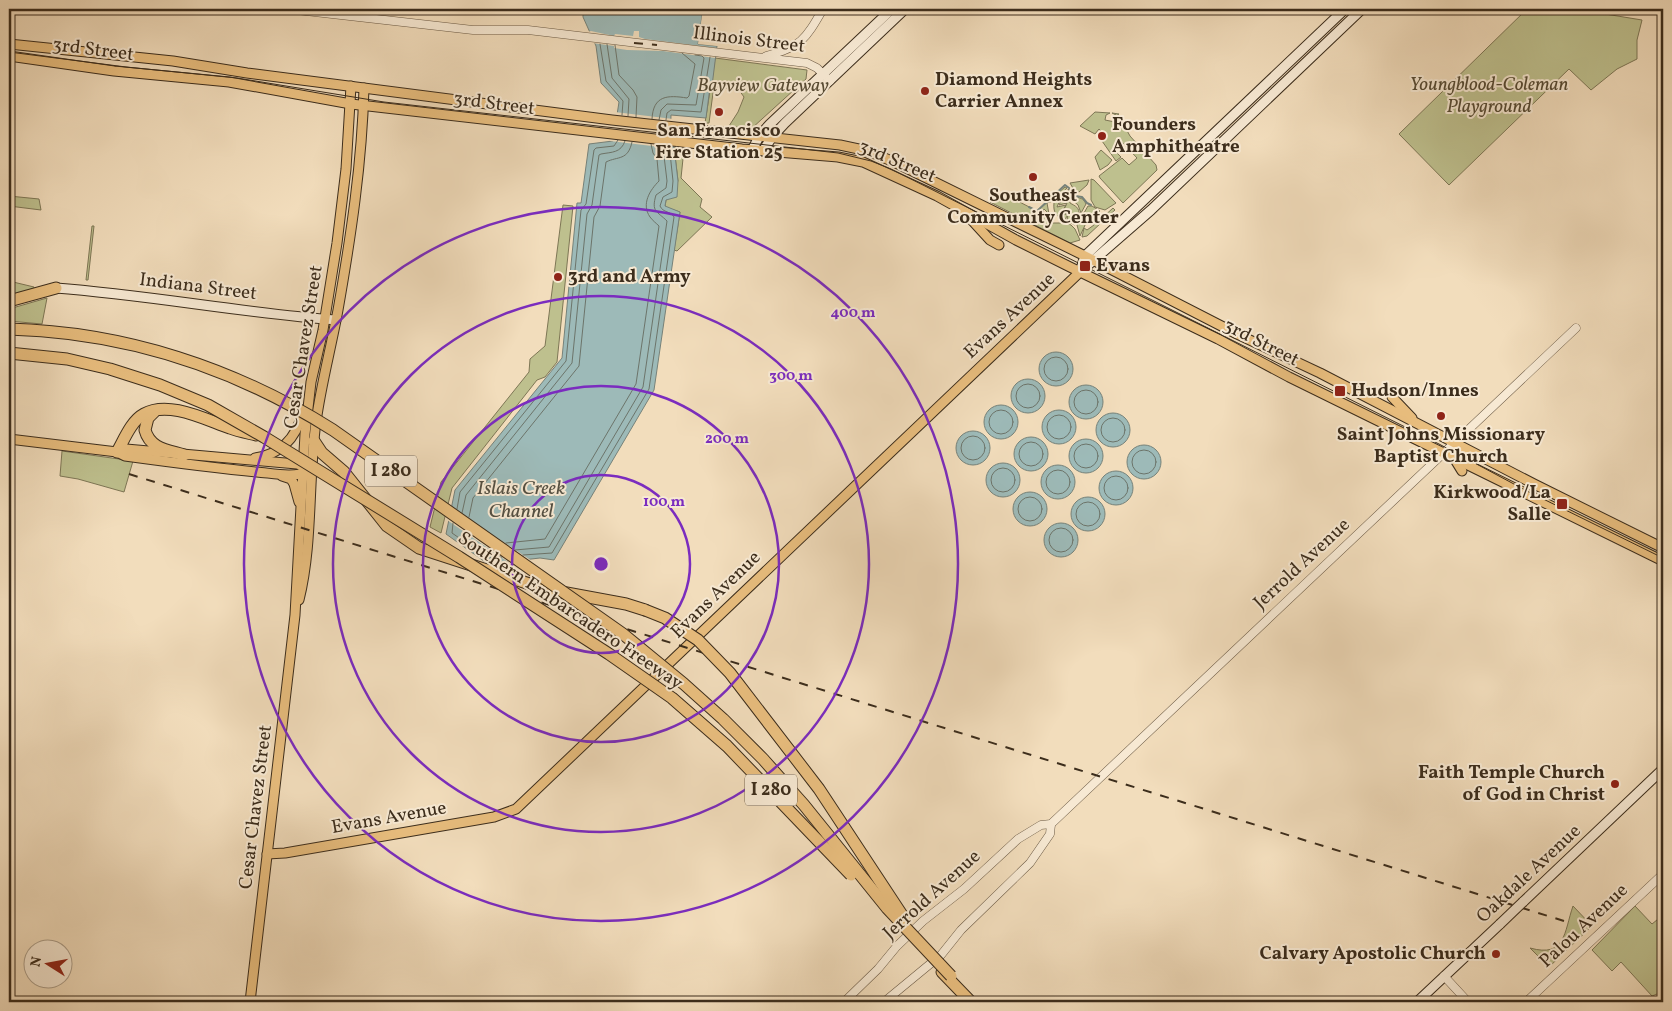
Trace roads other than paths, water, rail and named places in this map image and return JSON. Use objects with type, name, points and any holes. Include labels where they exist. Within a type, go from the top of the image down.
[{"type":"highway","points":[[9,301],[56,288]]},
{"type":"highway","name":"Southern Embarcadero Freeway","points":[[9,329],[44,330],[94,336],[170,354],[245,382],[333,430],[609,624],[684,684],[730,725],[763,758],[804,805],[887,908],[975,1002]]},
{"type":"highway","name":"I 280","points":[[9,353],[67,359],[135,376],[208,405],[264,437]]},
{"type":"highway","points":[[157,411],[145,423],[146,435],[157,447],[184,455]]},
{"type":"highway","points":[[118,452],[136,421],[144,414],[157,411],[187,412],[230,428],[264,437]]},
{"type":"highway","name":"Southern Embarcadero Freeway","points":[[264,437],[459,556],[664,692],[702,723],[754,773],[971,1002]]},
{"type":"highway","points":[[314,441],[322,453],[344,472],[387,526],[408,542],[427,552],[545,589],[617,602],[645,610],[671,622],[698,640],[730,673],[814,782],[912,929],[951,976]]},
{"type":"highway","points":[[306,470],[331,472],[350,480]]},
{"type":"main road","points":[[752,150],[760,135],[820,71],[892,9]]},
{"type":"main road","points":[[763,151],[772,137],[905,9]]},
{"type":"main road","name":"Evans Avenue","points":[[1080,272],[1085,256],[1345,9]]},
{"type":"main road","name":"Evans Avenue","points":[[267,854],[285,853],[494,817],[516,809],[1080,272],[1095,261],[1151,210],[1362,9]]},
{"type":"main road","name":"3rd Street","points":[[9,44],[173,61],[612,120],[760,135],[849,147],[874,154],[1085,256],[1232,332],[1320,373],[1663,548]]},
{"type":"main road","name":"3rd Street","points":[[9,56],[120,71],[236,83],[363,106],[857,160],[961,208],[1016,240],[1663,561]]},
{"type":"main road","name":"Cesar Chavez Street","points":[[295,615],[302,586],[311,382],[338,243],[346,169],[351,86]]},
{"type":"main road","name":"Cesar Chavez Street","points":[[250,1002],[295,615],[301,510],[306,470],[314,441],[350,245],[360,171],[364,88]]},
{"type":"main road","points":[[961,208],[990,240],[999,245]]},
{"type":"main road","name":"Indiana Street","points":[[56,288],[110,292],[336,320]]},
{"type":"main road","points":[[241,460],[267,456],[285,446],[300,424],[311,382]]},
{"type":"main road","points":[[1392,397],[1417,424]]},
{"type":"main road","points":[[9,439],[118,452],[125,456],[272,473],[291,479],[301,510]]},
{"type":"main road","points":[[118,452],[126,449],[241,460],[306,470]]},
{"type":"main road","points":[[1454,457],[1462,471]]},
{"type":"main road","points":[[272,473],[306,470]]},
{"type":"main road","name":"Oakdale Avenue","points":[[1416,1002],[1663,769]]},
{"type":"street","name":"Illinois Street","points":[[288,9],[473,30],[528,30],[807,63],[820,71]]},
{"type":"street","points":[[762,58],[783,52],[799,43],[809,33],[823,9]]},
{"type":"street","points":[[820,71],[830,81]]},
{"type":"street","name":"Jerrold Avenue","points":[[844,1002],[874,974],[897,946],[923,921],[964,889],[1018,839],[1041,825],[1051,824],[1576,328]]},
{"type":"street","name":"Jerrold Avenue","points":[[884,1002],[941,955],[960,930],[1030,863],[1050,834],[1051,824]]},
{"type":"street","name":"Palou Avenue","points":[[1526,1002],[1663,874]]},
{"type":"street","points":[[1444,976],[1468,1002]]},
{"type":"water","name":"Islais Creek Channel","points":[[583,9],[703,9],[698,44],[717,46],[712,86],[710,87],[706,118],[671,115],[670,146],[674,147],[678,181],[677,197],[666,200],[665,206],[680,212],[654,390],[554,560],[540,558],[488,564],[446,534],[455,490],[562,358],[577,203],[581,203],[589,144],[613,141],[619,102],[601,83],[596,46],[583,17]]},
{"type":"water","points":[[1056,352],[1063,353],[1068,357],[1072,362],[1072,376],[1068,381],[1063,385],[1056,386],[1049,385],[1044,381],[1040,376],[1039,369],[1040,362],[1044,357],[1049,353]]},
{"type":"water","points":[[1028,379],[1035,380],[1040,384],[1044,389],[1044,403],[1040,408],[1035,412],[1028,413],[1021,412],[1016,408],[1012,403],[1011,396],[1012,389],[1016,384],[1021,380]]},
{"type":"water","points":[[1086,385],[1093,386],[1098,390],[1102,395],[1102,409],[1098,414],[1093,418],[1086,419],[1079,418],[1074,414],[1070,409],[1069,402],[1070,395],[1074,390],[1079,386]]},
{"type":"water","points":[[1001,405],[1008,406],[1013,410],[1017,415],[1017,429],[1013,434],[1008,438],[1001,439],[994,438],[989,434],[985,429],[984,422],[985,415],[989,410],[994,406]]},
{"type":"water","points":[[1059,410],[1066,411],[1071,415],[1075,420],[1075,434],[1071,439],[1066,443],[1059,444],[1052,443],[1047,439],[1043,434],[1042,427],[1043,420],[1047,415],[1052,411]]},
{"type":"water","points":[[1113,413],[1120,414],[1125,418],[1129,423],[1129,437],[1125,442],[1120,446],[1113,447],[1106,446],[1101,442],[1097,437],[1096,430],[1097,423],[1101,418],[1106,414]]},
{"type":"water","points":[[973,431],[980,432],[985,436],[989,441],[989,455],[985,460],[980,464],[973,465],[966,464],[961,460],[957,455],[956,448],[957,441],[961,436],[966,432]]},
{"type":"water","points":[[1031,437],[1038,438],[1043,442],[1047,447],[1047,461],[1043,466],[1038,470],[1031,471],[1024,470],[1019,466],[1015,461],[1014,454],[1015,447],[1019,442],[1024,438]]},
{"type":"water","points":[[1086,439],[1093,440],[1098,444],[1102,449],[1102,463],[1098,468],[1093,472],[1086,473],[1079,472],[1074,468],[1070,463],[1069,456],[1070,449],[1074,444],[1079,440]]},
{"type":"water","points":[[1144,445],[1151,446],[1156,450],[1160,455],[1160,469],[1156,474],[1151,478],[1144,479],[1137,478],[1132,474],[1128,469],[1127,462],[1128,455],[1132,450],[1137,446]]},
{"type":"water","points":[[1003,463],[1010,464],[1015,468],[1019,473],[1019,487],[1015,492],[1010,496],[1003,497],[996,496],[991,492],[987,487],[986,480],[987,473],[991,468],[996,464]]},
{"type":"water","points":[[1058,465],[1065,466],[1070,470],[1074,475],[1074,489],[1070,494],[1065,498],[1058,499],[1051,498],[1046,494],[1042,489],[1041,482],[1042,475],[1046,470],[1051,466]]},
{"type":"water","points":[[1116,471],[1123,472],[1128,476],[1132,481],[1132,495],[1128,500],[1123,504],[1116,505],[1109,504],[1104,500],[1100,495],[1099,488],[1100,481],[1104,476],[1109,472]]},
{"type":"water","points":[[1030,492],[1037,493],[1042,497],[1046,502],[1046,516],[1042,521],[1037,525],[1030,526],[1023,525],[1018,521],[1014,516],[1013,509],[1014,502],[1018,497],[1023,493]]},
{"type":"water","points":[[1088,497],[1095,498],[1100,502],[1104,507],[1104,521],[1100,526],[1095,530],[1088,531],[1081,530],[1076,526],[1072,521],[1071,514],[1072,507],[1076,502],[1081,498]]},
{"type":"water","points":[[1061,523],[1068,524],[1073,528],[1077,533],[1077,547],[1073,552],[1068,556],[1061,557],[1054,556],[1049,552],[1045,547],[1044,540],[1045,533],[1049,528],[1054,524]]},
{"type":"waterway","points":[[1029,207],[1037,211],[1065,185],[1075,196],[1082,197],[1091,205]]},
{"type":"tram line","points":[[9,52],[126,67],[237,78],[384,102],[838,153],[871,161],[891,169],[1663,558]]},
{"type":"railway","points":[[634,43],[657,45]]},
{"type":"railway","points":[[129,474],[1564,921]]},
{"type":"place","name":"Diamond Heights Carrier Annex","points":[[925,91]]},
{"type":"place","name":"San Francisco Fire Station 25","points":[[719,112]]},
{"type":"place","name":"Founders Amphitheatre","points":[[1102,136]]},
{"type":"place","name":"Southeast Community Center","points":[[1033,177]]},
{"type":"place","name":"Evans","points":[[1085,266]]},
{"type":"place","name":"3rd and Army","points":[[558,277]]},
{"type":"place","name":"Hudson/Innes","points":[[1340,391]]},
{"type":"place","name":"Saint Johns Missionary Baptist Church","points":[[1441,416]]},
{"type":"place","name":"Kirkwood/La Salle","points":[[1562,504]]},
{"type":"place","name":"Faith Temple Church of God in Christ","points":[[1615,784]]},
{"type":"place","name":"Calvary Apostolic Church","points":[[1496,954]]},
{"type":"park label","name":"Bayview Gateway","points":[[763,86]]},
{"type":"park label","name":"Youngblood-Coleman Playground","points":[[1489,96]]}]
